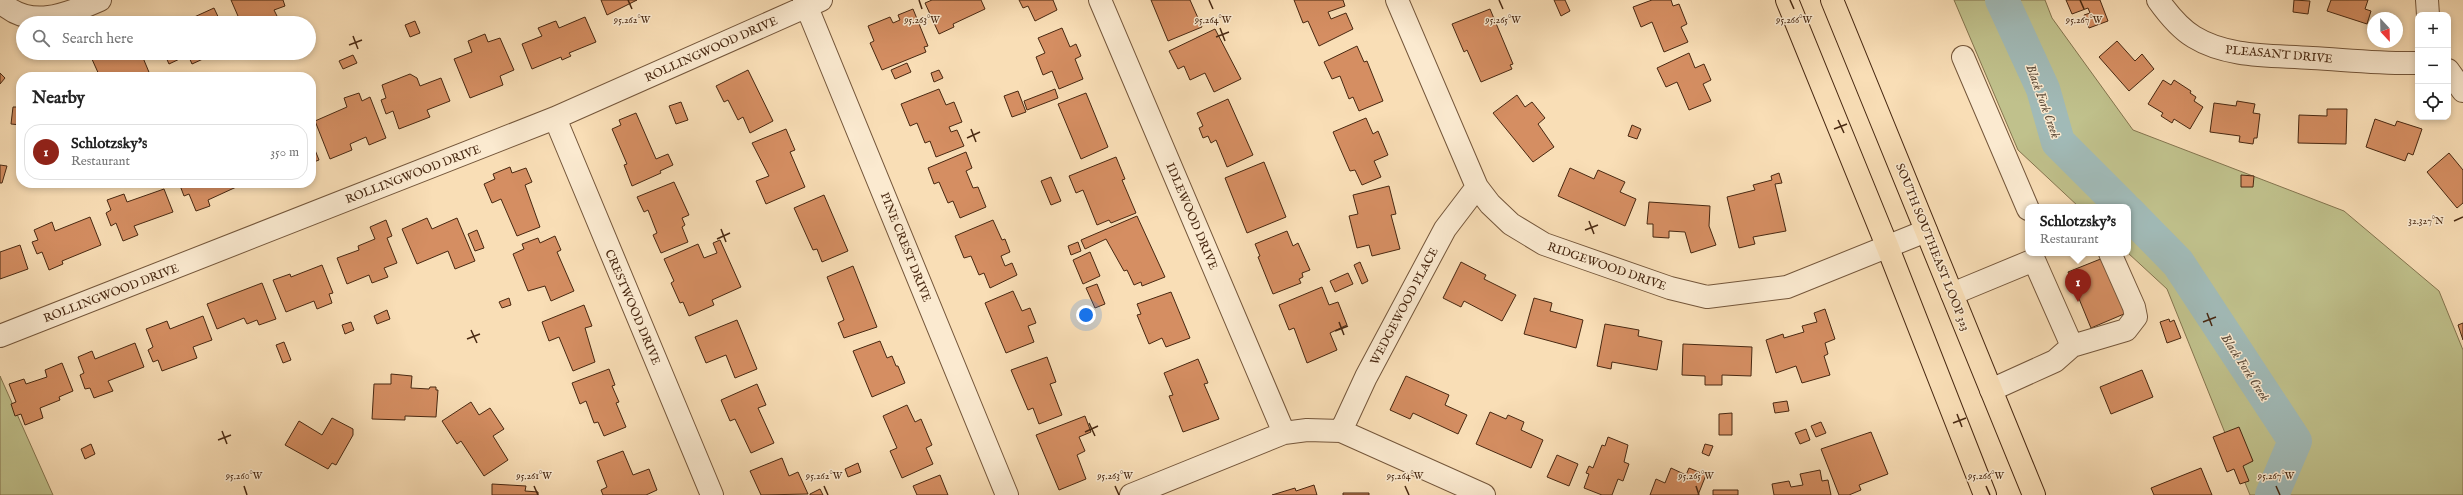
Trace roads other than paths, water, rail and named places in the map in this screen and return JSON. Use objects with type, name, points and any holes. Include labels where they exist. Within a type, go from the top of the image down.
[{"type":"highway","points":[[1786,0],[1888,248],[1985,495]]},
{"type":"highway","name":"SOUTH SOUTHEAST LOOP 323","points":[[1832,0],[2034,495]]},
{"type":"street","points":[[0,0],[5,6],[29,16]]},
{"type":"street","points":[[57,16],[69,13],[100,0]]},
{"type":"street","name":"IDLEWOOD DRIVE","points":[[1100,0],[1284,433]]},
{"type":"street","name":"RIDGEWOOD DRIVE","points":[[1397,0],[1477,187],[1490,204],[1511,224],[1544,244],[1670,288],[1707,297],[1787,287],[1888,248],[1926,231]]},
{"type":"street","name":"PLEASANT DRIVE","points":[[2158,0],[2172,20],[2193,37],[2218,48],[2260,54],[2393,64],[2415,63]]},
{"type":"street","points":[[2427,0],[2428,12]]},
{"type":"street","name":"ROLLINGWOOD DRIVE","points":[[0,336],[555,118],[811,2]]},
{"type":"street","name":"PINE CREST DRIVE","points":[[811,2],[1007,495]]},
{"type":"street","points":[[1963,57],[2026,204]]},
{"type":"street","points":[[2451,74],[2463,91]]},
{"type":"street","name":"CRESTWOOD DRIVE","points":[[555,118],[712,495]]},
{"type":"street","name":"WEDGEWOOD PLACE","points":[[1341,430],[1366,377],[1446,229],[1477,187]]},
{"type":"street","points":[[1952,294],[2042,256]]},
{"type":"street","points":[[2044,256],[2072,346]]},
{"type":"street","points":[[1991,390],[2055,361],[2072,346],[2126,330],[2136,317],[2134,308],[2111,256]]},
{"type":"street","points":[[1131,495],[1284,433],[1307,430],[1341,430],[1484,495]]},
{"type":"waterway","name":"Black Fork Creek","points":[[2002,0],[2043,89],[2058,142],[2120,204]]},
{"type":"waterway","name":"Black Fork Creek","points":[[2131,215],[2178,263],[2295,441],[2272,495]]},
{"type":"place","name":"Schlotzsky's","points":[[2078,302]]}]
